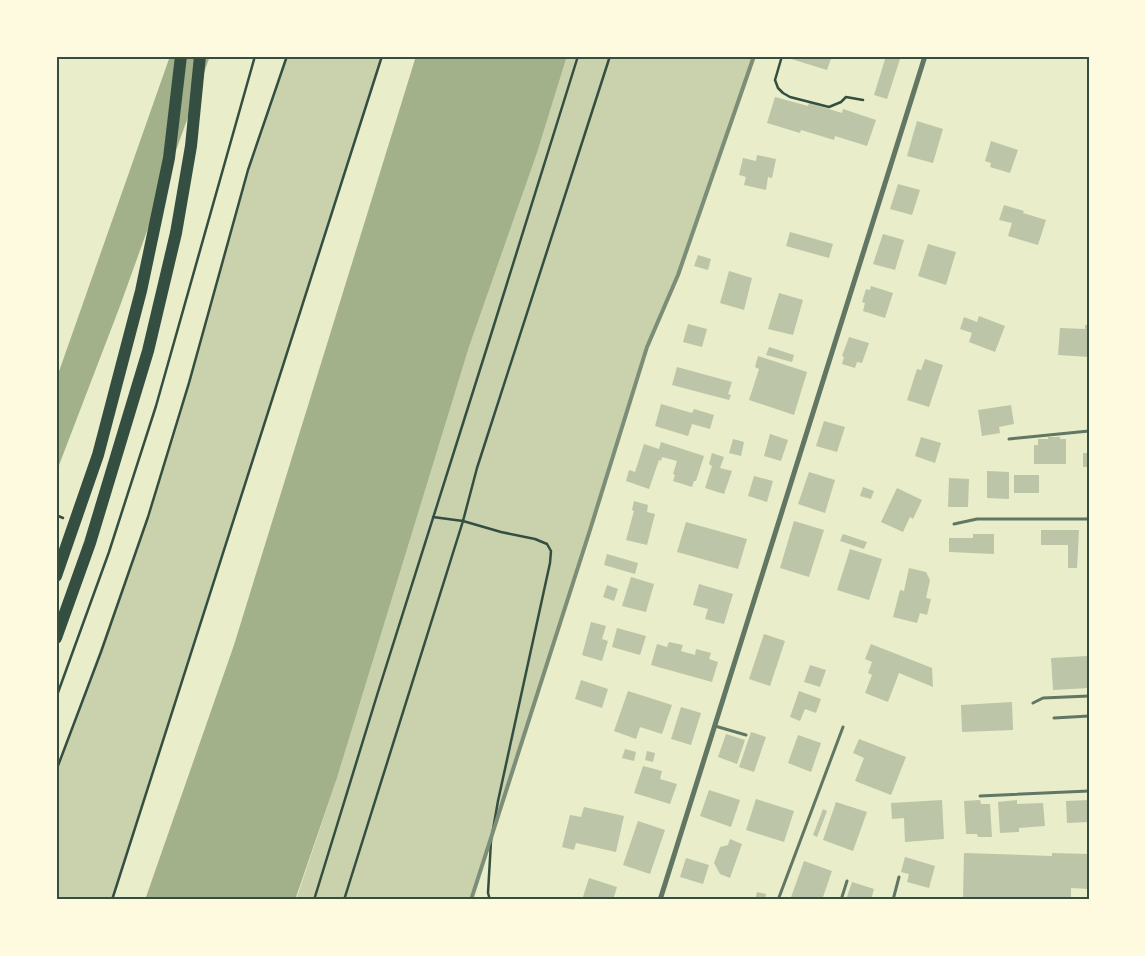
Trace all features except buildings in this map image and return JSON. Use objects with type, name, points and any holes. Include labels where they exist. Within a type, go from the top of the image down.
[{"type":"highway","points":[[56,576],[98,455],[141,291],[169,158],[181,56]]},
{"type":"highway","points":[[56,638],[93,534],[148,351],[176,233],[191,146],[200,56]]},
{"type":"street","points":[[660,900],[926,56]]},
{"type":"lane","points":[[1009,439],[1089,431]]},
{"type":"lane","points":[[954,524],[977,519],[1089,520]]},
{"type":"lane","points":[[1033,703],[1043,698],[1089,696]]},
{"type":"lane","points":[[1054,718],[1089,716]]},
{"type":"lane","points":[[715,726],[746,735]]},
{"type":"lane","points":[[778,900],[843,727]]},
{"type":"lane","points":[[980,796],[1089,791]]},
{"type":"lane","points":[[893,900],[899,877]]},
{"type":"lane","points":[[841,900],[847,881]]},
{"type":"lane","points":[[1081,899],[1089,900]]},
{"type":"path","points":[[56,698],[109,552],[156,406],[255,56]]},
{"type":"path","points":[[56,772],[101,652],[148,517],[189,383],[248,170],[287,56]]},
{"type":"path","points":[[112,900],[382,56]]},
{"type":"path","points":[[314,900],[578,56]]},
{"type":"path","points":[[344,900],[478,468],[610,56]]},
{"type":"path","points":[[782,56],[775,80],[778,88],[790,97],[829,107],[841,102],[846,97],[863,100]]},
{"type":"path","points":[[433,517],[463,520],[501,532],[535,539],[547,544],[551,551],[491,841],[488,893],[490,900]]},
{"type":"shaded area","points":[[170,56],[210,56],[120,306],[56,473],[56,380]]},
{"type":"shaded area","points":[[287,56],[382,56],[112,900],[56,900],[56,771],[148,517],[248,170]]},
{"type":"shaded area","points":[[416,56],[567,56],[537,153],[469,347],[337,778],[295,900],[145,900],[234,645]]},
{"type":"shaded area","points":[[567,56],[752,56],[678,275],[647,347],[529,723],[471,900],[296,900],[337,778],[469,347],[537,153]]},
{"type":"railway","points":[[471,900],[647,347],[678,275],[754,56]]}]
